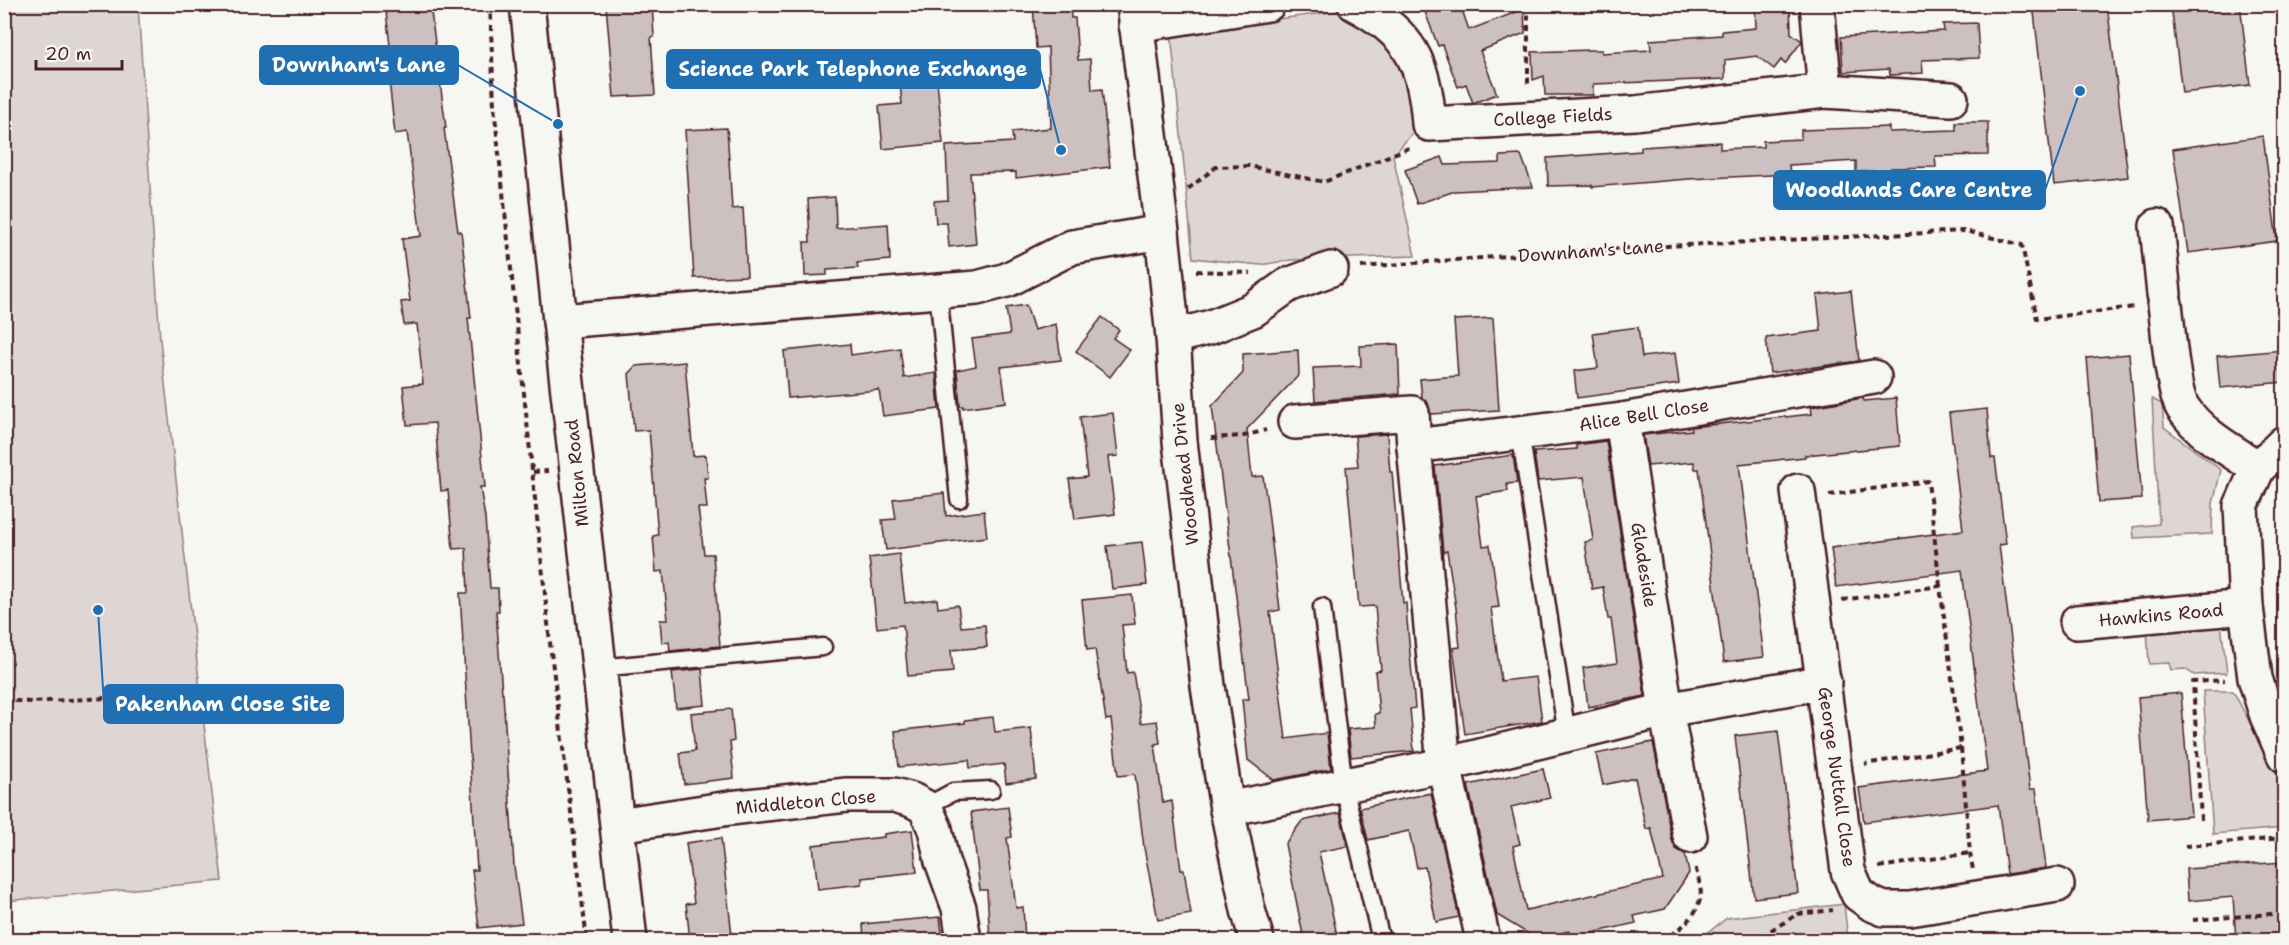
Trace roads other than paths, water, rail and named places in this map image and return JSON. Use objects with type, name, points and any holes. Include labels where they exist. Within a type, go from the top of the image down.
[{"type":"street","name":"Milton Road","points":[[527,4],[598,668],[630,940]]},
{"type":"street","points":[[1135,15],[1268,4]]},
{"type":"street","name":"College Fields","points":[[1354,4],[1372,13],[1399,33],[1417,61],[1427,93],[1429,124],[1635,113],[1826,91],[1951,99]]},
{"type":"street","points":[[1817,4],[1826,91]]},
{"type":"street","name":"Woodhead Drive","points":[[1135,15],[1161,223],[1173,337],[1180,441],[1208,686],[1227,809],[1248,910],[1257,940]]},
{"type":"street","points":[[560,321],[977,288],[1007,280],[1072,247],[1161,223]]},
{"type":"street","points":[[2157,226],[2175,378],[2182,406],[2194,422],[2220,444],[2258,468]]},
{"type":"street","points":[[1173,337],[1211,327],[1253,310],[1288,285],[1331,269]]},
{"type":"street","name":"Alice Bell Close","points":[[1414,446],[1622,420],[1874,377]]},
{"type":"street","points":[[1295,422],[1412,413],[1444,765],[1483,940]]},
{"type":"street","name":"Gladeside","points":[[1622,420],[1666,710],[1690,836]]},
{"type":"street","name":"Hawkins Road","points":[[2284,442],[2258,468],[2241,506],[2246,607],[2255,678],[2267,716],[2284,755]]},
{"type":"street","name":"George Nuttall Close","points":[[1799,495],[1848,871],[1858,894],[1884,909],[1910,909],[2057,885]]},
{"type":"street","name":"Hawkins Road","points":[[2077,622],[2246,607]]},
{"type":"street","points":[[1227,809],[1444,765],[1666,710],[1824,682]]},
{"type":"street","name":"Middleton Close","points":[[618,825],[730,808],[847,795],[894,795],[912,800],[925,807]]},
{"type":"street","points":[[925,807],[935,829],[942,861],[959,908],[964,940]]},
{"type":"lane","points":[[938,291],[959,499]]},
{"type":"lane","points":[[1520,432],[1568,735]]},
{"type":"lane","points":[[1322,607],[1344,786],[1381,940]]},
{"type":"lane","points":[[598,668],[823,647]]},
{"type":"lane","points":[[925,807],[953,792],[991,790]]},
{"type":"place","name":"Woodlands Care Centre","points":[[2080,91]]},
{"type":"place","name":"Downham's Lane","points":[[558,124]]},
{"type":"place","name":"Science Park Telephone Exchange","points":[[1061,150]]},
{"type":"place","name":"Pakenham Close Site","points":[[98,610]]}]
